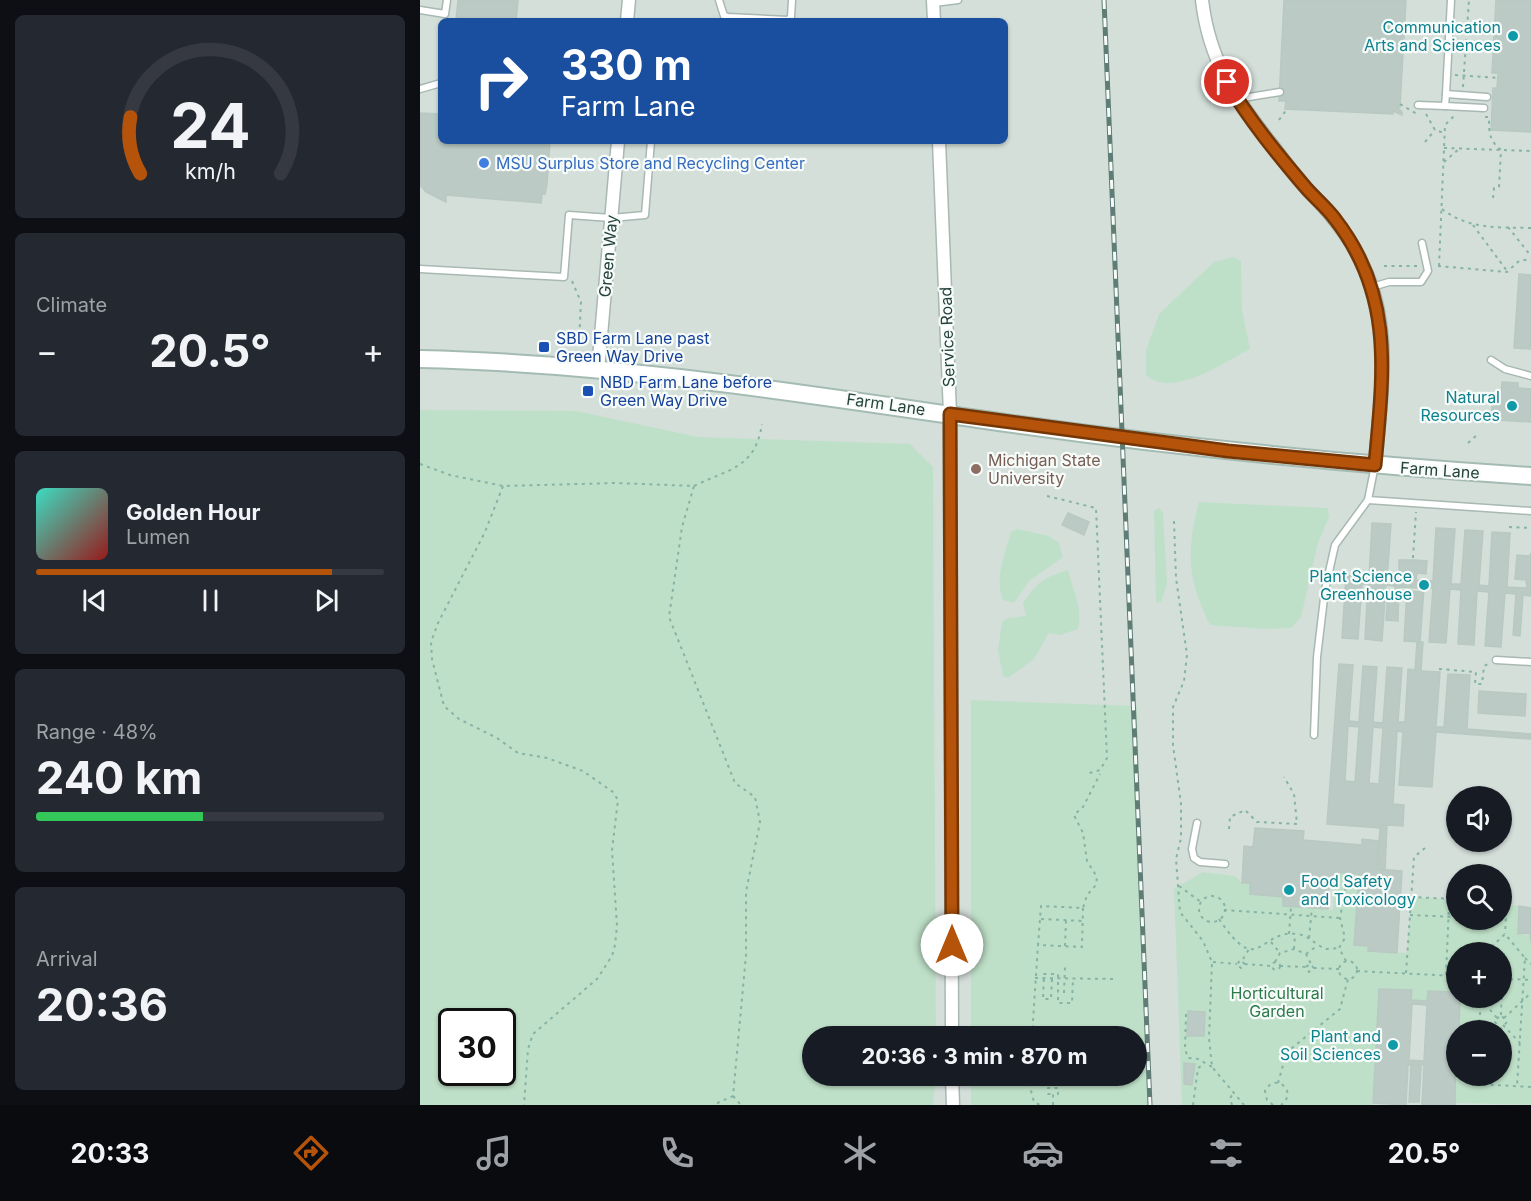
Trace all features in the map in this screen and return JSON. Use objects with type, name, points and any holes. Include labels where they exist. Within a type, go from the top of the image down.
[{"type":"street","points":[[627,18],[629,0]]},
{"type":"street","points":[[1202,0],[1212,46],[1237,99],[1345,233],[1372,287],[1380,322],[1383,358],[1375,465]]},
{"type":"street","points":[[933,1],[934,18]]},
{"type":"street","name":"Green Way","points":[[598,370],[618,144]]},
{"type":"street","name":"Service Road","points":[[939,144],[950,414],[952,1026]]},
{"type":"street","name":"Farm Lane","points":[[420,359],[598,370],[773,388],[1228,451],[1375,465],[1531,476]]},
{"type":"street","points":[[951,1105],[952,1086]]},
{"type":"lane","points":[[420,10],[445,14],[447,0]]},
{"type":"lane","points":[[719,0],[724,16],[748,18]]},
{"type":"lane","points":[[790,18],[792,0]]},
{"type":"lane","points":[[933,1],[958,0]]},
{"type":"lane","points":[[1445,106],[1450,0]]},
{"type":"lane","points":[[420,89],[438,84]]},
{"type":"lane","points":[[1237,99],[1280,92]]},
{"type":"lane","points":[[1446,94],[1487,96]]},
{"type":"lane","points":[[1418,105],[1484,108]]},
{"type":"lane","points":[[420,269],[564,277],[569,214],[611,218],[645,215],[651,144]]},
{"type":"lane","points":[[1372,287],[1389,282],[1421,282],[1428,266],[1422,243]]},
{"type":"lane","points":[[1491,360],[1505,369],[1531,376]]},
{"type":"lane","points":[[1314,735],[1317,657],[1325,590],[1335,545],[1368,500],[1375,465]]},
{"type":"lane","points":[[1368,500],[1531,511]]},
{"type":"lane","points":[[1496,660],[1531,662]]},
{"type":"lane","points":[[1197,823],[1192,849],[1194,858],[1200,862],[1225,864]]},
{"type":"path","points":[[1447,75],[1497,78]]},
{"type":"path","points":[[1279,120],[1287,109]]},
{"type":"path","points":[[1426,114],[1435,130],[1444,133]]},
{"type":"path","points":[[1439,266],[1444,125],[1453,115],[1462,116]]},
{"type":"path","points":[[1480,117],[1489,117],[1489,136],[1501,150],[1499,187],[1494,188],[1493,198]]},
{"type":"path","points":[[1425,142],[1435,130]]},
{"type":"path","points":[[1444,147],[1531,151]]},
{"type":"path","points":[[1443,163],[1460,148]]},
{"type":"path","points":[[1441,208],[1458,221],[1473,225],[1531,228]]},
{"type":"path","points":[[1473,225],[1508,272]]},
{"type":"path","points":[[1384,266],[1439,266],[1508,272],[1519,261],[1531,257],[1508,227]]},
{"type":"path","points":[[564,277],[572,280],[579,292],[579,343]]},
{"type":"path","points":[[1479,412],[1487,413]]},
{"type":"path","points":[[420,464],[450,475],[503,486],[616,483],[694,486],[744,462],[754,453],[762,423]]},
{"type":"path","points":[[1467,443],[1477,435]]},
{"type":"path","points":[[503,486],[485,532],[438,623],[431,642],[432,659],[444,706],[459,719],[497,738],[518,753],[548,758],[584,771],[613,792],[618,800],[612,850],[617,926],[612,956],[597,979],[533,1035],[528,1049],[524,1105]]},
{"type":"path","points":[[694,486],[682,527],[670,595],[669,617],[735,783],[756,797],[760,822],[746,892],[746,955],[733,1096],[741,1105]]},
{"type":"path","points":[[1047,496],[1096,508],[1107,758],[1100,770],[1086,774]]},
{"type":"path","points":[[1413,558],[1417,504]]},
{"type":"path","points":[[1509,527],[1531,528]]},
{"type":"path","points":[[1476,672],[1475,684],[1482,684],[1484,666],[1496,660]]},
{"type":"path","points":[[1439,669],[1483,672]]},
{"type":"path","points":[[1038,945],[1082,947],[1083,908],[1087,895],[1096,885],[1097,877],[1086,861],[1083,833],[1074,815],[1083,807],[1100,774]]},
{"type":"path","points":[[1229,829],[1230,817],[1245,810],[1257,822],[1297,824],[1294,794],[1284,777]]},
{"type":"path","points":[[1406,973],[1414,857],[1425,848]]},
{"type":"path","points":[[1339,948],[1345,938],[1340,918],[1348,875]]},
{"type":"path","points":[[1179,886],[1201,902]]},
{"type":"path","points":[[1208,897],[1215,897],[1221,900],[1224,910],[1219,919],[1210,921],[1202,917],[1199,910],[1201,902],[1208,897]]},
{"type":"path","points":[[1411,897],[1446,898]]},
{"type":"path","points":[[1033,1026],[1041,906],[1083,908]]},
{"type":"path","points":[[1289,934],[1291,907]]},
{"type":"path","points":[[1310,938],[1312,908]]},
{"type":"path","points":[[1224,910],[1340,918]]},
{"type":"path","points":[[1410,915],[1446,916]]},
{"type":"path","points":[[1040,919],[1083,921]]},
{"type":"path","points":[[1219,919],[1236,942],[1250,949],[1260,948],[1289,934],[1310,938],[1326,949],[1339,948]]},
{"type":"path","points":[[1065,946],[1066,920]]},
{"type":"path","points":[[1497,942],[1505,934],[1505,930]]},
{"type":"path","points":[[1294,949],[1295,934]]},
{"type":"path","points":[[1505,934],[1531,964]]},
{"type":"path","points":[[1271,942],[1280,953]]},
{"type":"path","points":[[1306,954],[1318,945]]},
{"type":"path","points":[[1339,948],[1346,961]]},
{"type":"path","points":[[1237,964],[1250,949]]},
{"type":"path","points":[[1272,966],[1280,953],[1294,949],[1306,954],[1314,968]]},
{"type":"path","points":[[1525,958],[1531,958]]},
{"type":"path","points":[[1517,1086],[1525,958]]},
{"type":"path","points":[[1242,960],[1245,964]]},
{"type":"path","points":[[1339,969],[1346,961]]},
{"type":"path","points":[[1339,969],[1342,976],[1348,979],[1354,977],[1357,970],[1353,962],[1346,961]]},
{"type":"path","points":[[1212,962],[1237,964],[1241,968],[1245,964],[1272,966],[1276,970],[1280,966]]},
{"type":"path","points":[[1275,962],[1280,966],[1306,968],[1309,972],[1314,968],[1339,969]]},
{"type":"path","points":[[1306,968],[1311,964]]},
{"type":"path","points":[[1064,993],[1065,966]]},
{"type":"path","points":[[1357,970],[1446,975]]},
{"type":"path","points":[[1058,999],[1043,999],[1044,974],[1058,974],[1058,999],[1058,1003],[1072,1003],[1072,979]]},
{"type":"path","points":[[1035,978],[1117,979]]},
{"type":"path","points":[[1512,978],[1531,980]]},
{"type":"path","points":[[1051,999],[1052,979]]},
{"type":"path","points":[[1278,1083],[1285,1058],[1292,1048],[1340,1009],[1348,979]]},
{"type":"path","points":[[1501,1008],[1501,1015],[1504,1018],[1531,993]]},
{"type":"path","points":[[1488,1008],[1497,1018],[1501,1015]]},
{"type":"path","points":[[1186,1014],[1185,1050],[1188,1058],[1212,1067]]},
{"type":"path","points":[[1512,1035],[1520,1043]]},
{"type":"path","points":[[1192,1105],[1198,1068],[1206,1064]]},
{"type":"path","points":[[1273,1105],[1267,1101],[1265,1091],[1270,1084],[1278,1083],[1286,1087],[1288,1094],[1286,1101],[1281,1105]]},
{"type":"path","points":[[1030,1086],[1034,1102],[1040,1105]]},
{"type":"path","points":[[1053,1086],[1053,1088],[1058,1088],[1058,1094],[1053,1094],[1053,1105]]},
{"type":"path","points":[[1512,1086],[1531,1087]]},
{"type":"path","points":[[1230,1105],[1230,1098],[1234,1093]]},
{"type":"path","points":[[713,1105],[733,1096]]},
{"type":"shaded area","name":"Michigan State University","points":[[420,0],[1531,0],[1531,1105],[420,1105]]},
{"type":"green space","points":[[1233,257],[1241,261],[1242,310],[1250,349],[1212,370],[1183,381],[1169,383],[1157,381],[1146,375],[1146,350],[1159,314],[1214,262]]},
{"type":"green space","points":[[420,410],[576,411],[698,437],[910,444],[933,467],[936,1026],[802,1026],[802,1086],[935,1086],[933,1105],[420,1105]]},
{"type":"green space","points":[[1199,502],[1328,508],[1329,517],[1318,543],[1301,617],[1291,628],[1263,629],[1210,625],[1202,609],[1191,565],[1192,535]]},
{"type":"green space","points":[[1159,508],[1163,513],[1167,584],[1161,602],[1156,603],[1154,511]]},
{"type":"green space","points":[[1017,529],[1049,536],[1059,543],[1063,557],[1029,581],[1014,603],[1003,600],[1000,575],[1011,532]]},
{"type":"green space","points":[[1068,570],[1078,606],[1078,629],[1060,635],[1049,633],[1034,659],[1008,678],[1003,676],[998,650],[1002,622],[1008,618],[1026,616],[1023,603],[1032,591],[1047,578]]},
{"type":"green space","points":[[971,700],[1137,706],[1146,1026],[971,1026]]},
{"type":"green space","name":"Horticultural Garden","points":[[1203,872],[1235,876],[1242,883],[1250,883],[1250,894],[1283,897],[1283,906],[1333,910],[1335,872],[1359,874],[1368,951],[1407,953],[1411,897],[1446,899],[1446,930],[1512,930],[1512,905],[1519,906],[1518,934],[1530,935],[1531,942],[1531,1105],[1455,1103],[1456,1086],[1512,1086],[1512,1020],[1459,1020],[1460,1008],[1512,1008],[1512,942],[1446,942],[1446,992],[1428,991],[1427,1001],[1411,1000],[1411,990],[1379,989],[1372,1105],[1182,1105],[1174,889]]},
{"type":"green space","points":[[1147,1069],[1148,1105],[971,1105],[971,1086],[1147,1086]]},
{"type":"building","points":[[458,0],[518,0],[516,18],[456,18]]},
{"type":"building","points":[[1284,0],[1406,0],[1400,107],[1397,107],[1402,115],[1393,111],[1393,114],[1285,109],[1286,101],[1279,101]]},
{"type":"building","name":"Communication Arts and Sciences","points":[[1496,0],[1531,0],[1531,132],[1491,130],[1493,88],[1497,88],[1498,73],[1492,73]]},
{"type":"building","name":"MSU Surplus Store and Recycling Center","points":[[420,113],[438,114],[438,144],[550,144],[547,184],[541,203],[446,195],[446,202],[426,192],[420,185]]},
{"type":"building","name":"Natural Resources","points":[[1519,274],[1531,275],[1531,349],[1514,348]]},
{"type":"building","name":"Natural Resources","points":[[1502,382],[1518,383],[1518,388],[1531,389],[1531,422],[1498,420],[1498,416],[1489,415],[1492,411],[1492,396],[1501,396]]},
{"type":"building","points":[[1068,513],[1089,522],[1084,535],[1062,525]]},
{"type":"building","name":"Plant Science Greenhouse","points":[[1372,523],[1391,524],[1387,579],[1408,580],[1408,572],[1399,572],[1399,560],[1415,560],[1427,561],[1426,574],[1417,573],[1416,580],[1433,581],[1436,528],[1455,529],[1451,584],[1461,584],[1465,530],[1483,531],[1479,585],[1489,586],[1492,532],[1510,533],[1507,587],[1527,588],[1526,580],[1515,579],[1517,555],[1530,556],[1531,553],[1531,596],[1523,595],[1520,636],[1513,635],[1516,594],[1505,593],[1501,647],[1485,646],[1489,592],[1477,591],[1474,645],[1458,644],[1461,590],[1450,589],[1446,643],[1429,642],[1433,588],[1424,588],[1420,642],[1404,641],[1407,591],[1420,592],[1420,588],[1399,587],[1398,621],[1386,620],[1388,590],[1395,590],[1395,586],[1386,585],[1382,641],[1365,639],[1368,584],[1362,584],[1358,639],[1342,638],[1346,575],[1369,577]]},
{"type":"building","points":[[1417,642],[1423,642],[1421,671],[1440,672],[1436,727],[1444,727],[1448,674],[1470,675],[1467,729],[1531,734],[1531,739],[1436,732],[1432,787],[1399,785],[1403,732],[1397,731],[1393,804],[1404,805],[1403,826],[1387,825],[1385,870],[1377,869],[1380,828],[1327,824],[1339,664],[1353,665],[1349,721],[1359,722],[1363,666],[1377,667],[1373,722],[1383,723],[1387,667],[1402,668],[1398,722],[1405,722],[1408,669],[1415,670]],"holes":[[[1348,726],[1359,727],[1355,782],[1345,781]],[[1373,727],[1383,728],[1379,784],[1369,783]]]},
{"type":"building","points":[[1479,691],[1526,694],[1525,716],[1478,713]]},
{"type":"building","name":"Food Safety and Toxicology","points":[[1255,828],[1304,831],[1303,840],[1362,845],[1362,839],[1379,841],[1377,869],[1402,871],[1397,953],[1368,951],[1368,946],[1354,945],[1359,874],[1335,872],[1335,886],[1329,885],[1328,909],[1283,906],[1283,897],[1250,894],[1250,883],[1242,883],[1244,846],[1253,847]]},
{"type":"building","points":[[1519,906],[1531,908],[1531,942],[1530,933],[1518,934]]},
{"type":"building","name":"Plant and Soil Sciences","points":[[1379,989],[1412,990],[1411,1000],[1427,1001],[1428,991],[1446,992],[1446,1008],[1460,1008],[1459,1020],[1446,1020],[1446,1086],[1455,1086],[1455,1105],[1422,1105],[1424,1065],[1417,1065],[1421,1067],[1419,1102],[1409,1102],[1411,1066],[1414,1065],[1408,1065],[1406,1105],[1373,1103]],"holes":[[[1412,1004],[1427,1005],[1424,1061],[1409,1060]]]},
{"type":"building","points":[[1188,1011],[1205,1012],[1204,1036],[1187,1036]]},
{"type":"building","points":[[1184,1063],[1195,1064],[1192,1085],[1184,1084]]},
{"type":"railway","points":[[1104,0],[1150,1105]]},
{"type":"place","name":"Communication Arts and Sciences","points":[[1513,36]]},
{"type":"place","name":"MSU Surplus Store and Recycling Center","points":[[484,163]]},
{"type":"place","name":"SBD Farm Lane past Green Way Drive","points":[[544,347]]},
{"type":"place","name":"NBD Farm Lane before Green Way Drive","points":[[588,391]]},
{"type":"place","name":"Natural Resources","points":[[1512,406]]},
{"type":"place","name":"Michigan State University","points":[[976,469]]},
{"type":"place","name":"Plant Science Greenhouse","points":[[1424,585]]},
{"type":"place","name":"Food Safety and Toxicology","points":[[1289,890]]},
{"type":"place","name":"Plant and Soil Sciences","points":[[1393,1045]]},
{"type":"route","points":[[952,945],[950,414],[1228,451],[1375,465],[1383,358],[1377,304],[1367,274],[1345,233],[1322,203],[1308,190],[1237,99],[1227,82]]}]
